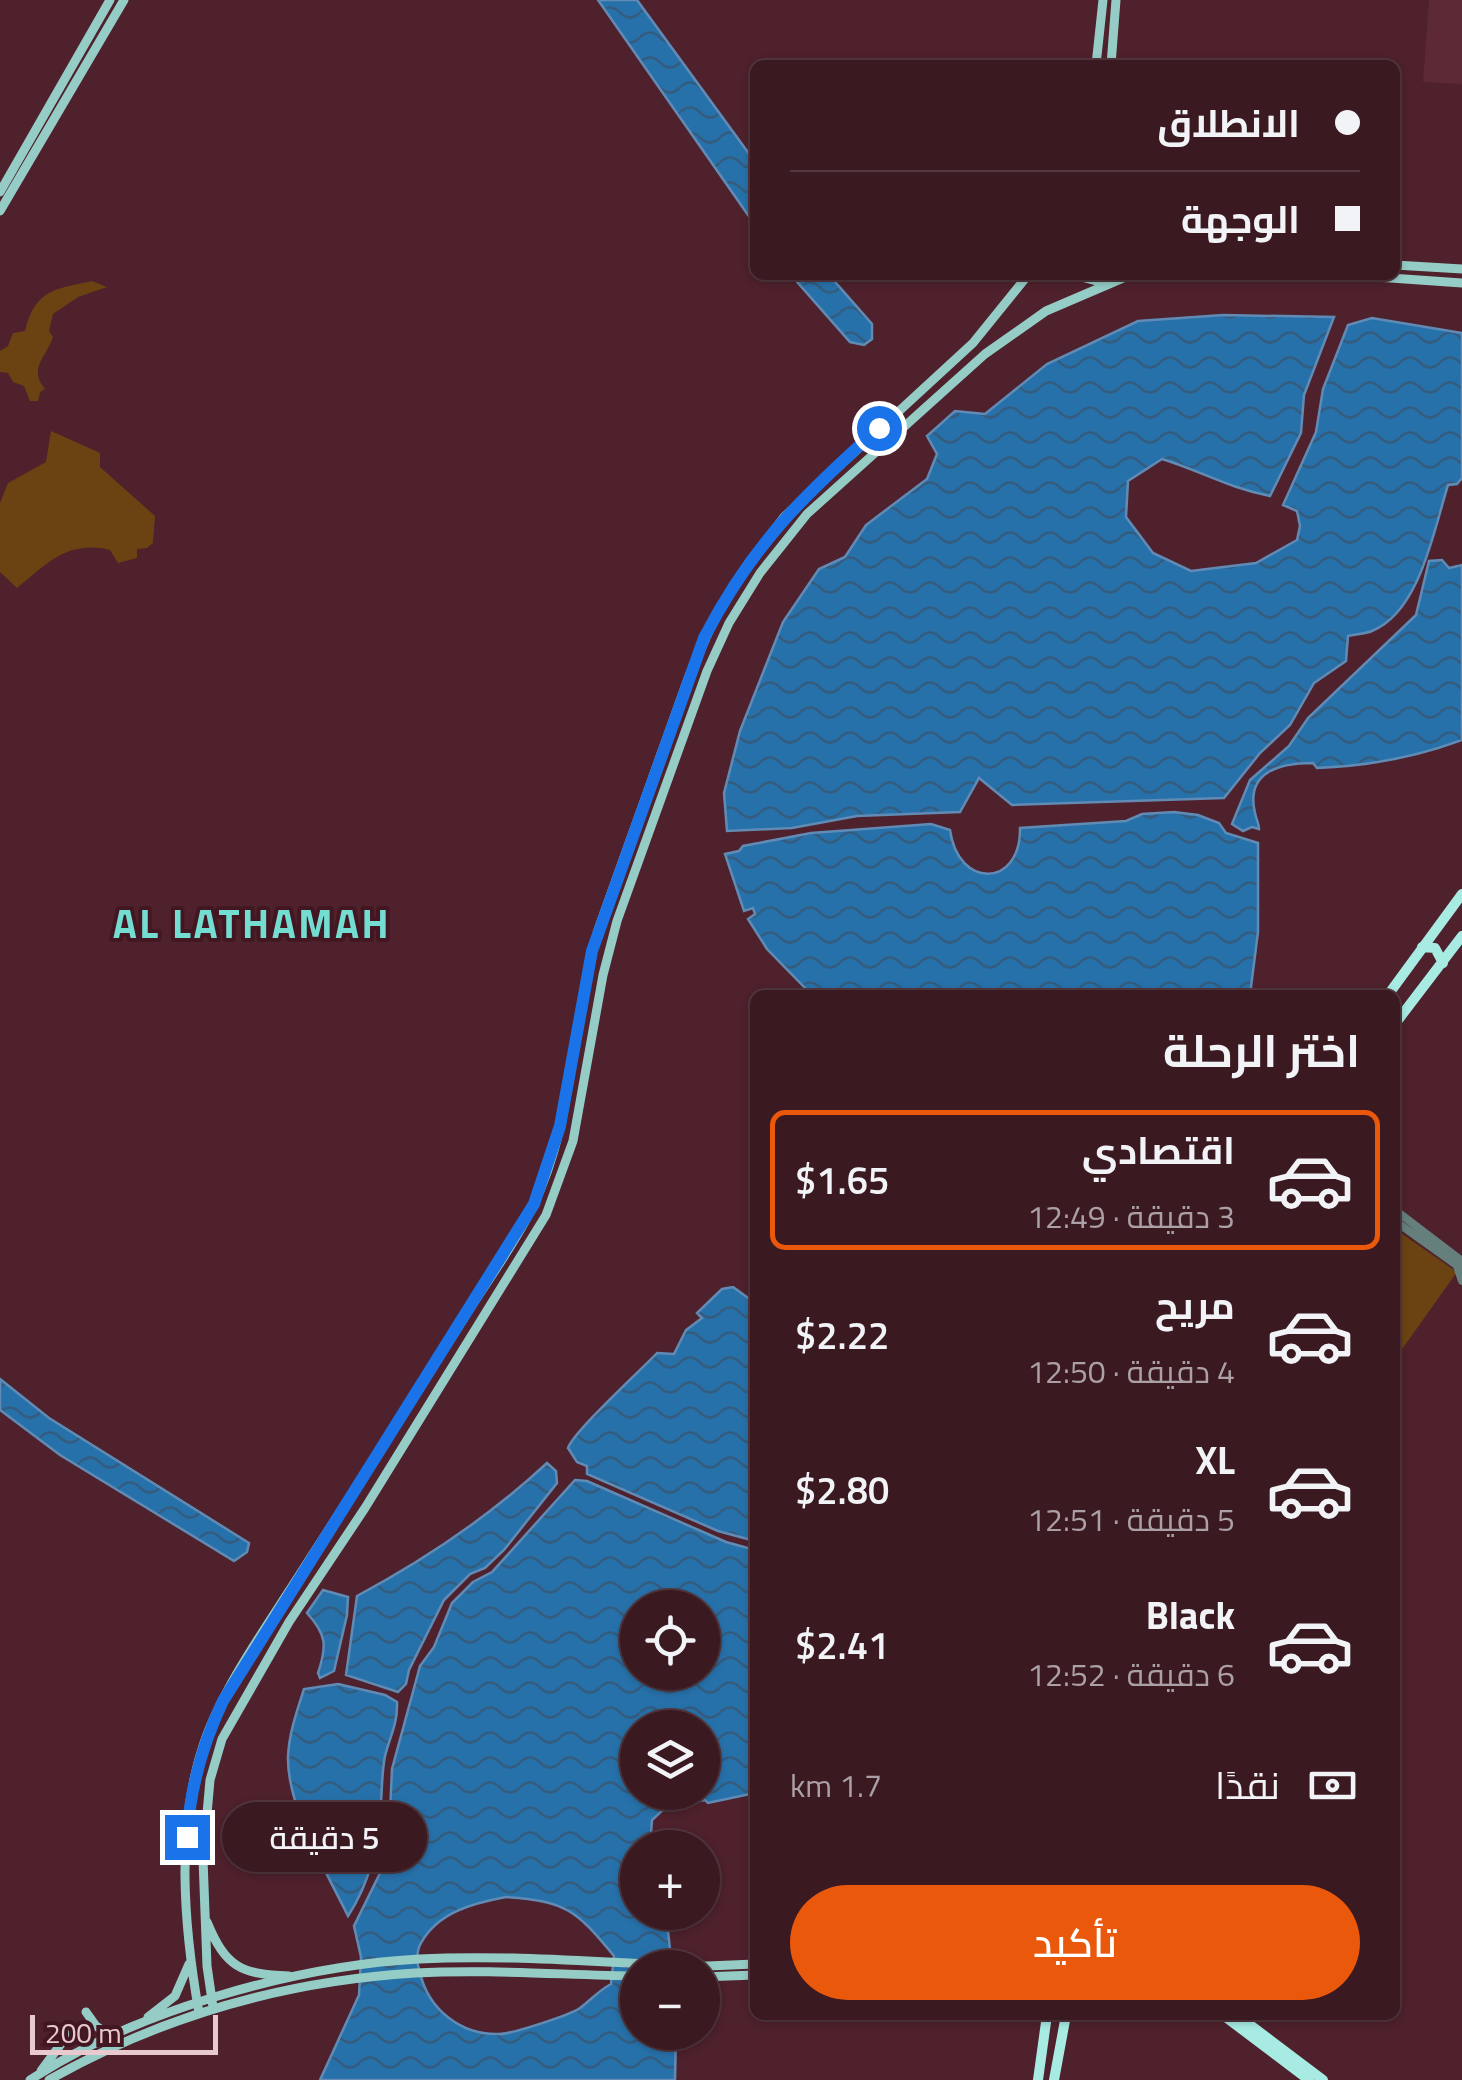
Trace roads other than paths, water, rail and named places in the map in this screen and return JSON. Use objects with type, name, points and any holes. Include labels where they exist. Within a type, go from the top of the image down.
[{"type":"highway","points":[[1391,990],[1462,894]]},
{"type":"highway","points":[[1400,1018],[1462,936]]},
{"type":"highway","points":[[1422,946],[1438,950],[1443,963]]},
{"type":"highway","points":[[1038,2080],[1045,2020]]},
{"type":"highway","points":[[1054,2080],[1066,2020]]},
{"type":"highway","points":[[1230,2020],[1309,2080]]},
{"type":"highway","points":[[1244,2020],[1324,2080]]},
{"type":"main road","points":[[0,192],[110,0]]},
{"type":"main road","points":[[0,211],[124,0]]},
{"type":"main road","points":[[1097,60],[1103,0]]},
{"type":"main road","points":[[1112,60],[1116,0]]},
{"type":"main road","points":[[1400,265],[1462,269]]},
{"type":"main road","points":[[1400,279],[1462,283]]},
{"type":"main road","points":[[198,2008],[190,1957],[187,1837],[204,1740],[276,1612],[534,1204],[560,1126],[592,951],[704,638],[756,552],[798,502],[954,361],[989,326],[1024,280]]},
{"type":"main road","points":[[1095,280],[1107,283]]},
{"type":"main road","points":[[212,2002],[204,1915],[204,1822],[216,1756],[229,1722],[289,1622],[546,1215],[574,1141],[610,945],[682,738],[729,623],[760,573],[807,514],[964,373],[1024,324],[1116,280]]},
{"type":"main road","points":[[669,733],[682,738]]},
{"type":"main road","points":[[654,778],[668,783]]},
{"type":"main road","points":[[204,1915],[220,1952],[236,1966],[260,1975],[302,1977]]},
{"type":"main road","points":[[134,2027],[175,1996],[190,1957]]},
{"type":"main road","points":[[40,2078],[212,2002],[344,1968],[422,1959],[620,1964]]},
{"type":"main road","points":[[720,1965],[750,1964]]},
{"type":"main road","points":[[212,2002],[348,1979],[462,1972],[620,1976]]},
{"type":"main road","points":[[720,1976],[750,1974]]},
{"type":"main road","points":[[40,2078],[111,2036],[198,2008]]},
{"type":"main road","points":[[86,2012],[111,2036]]},
{"type":"main road","points":[[40,2078],[69,2033]]},
{"type":"street","points":[[1400,1214],[1460,1265],[1462,1282]]},
{"type":"street","points":[[1400,1224],[1460,1265]]},
{"type":"water","points":[[598,0],[637,0],[750,155],[750,218]]},
{"type":"water","points":[[795,280],[833,280],[872,324],[872,339],[864,345],[850,342]]},
{"type":"water","points":[[1223,315],[1334,317],[1304,395],[1301,433],[1270,496],[1162,459],[1128,481],[1126,517],[1153,553],[1191,571],[1256,563],[1297,540],[1297,511],[1283,505],[1316,432],[1323,389],[1348,325],[1372,318],[1462,333],[1462,478],[1457,484],[1448,485],[1413,588],[1388,621],[1372,631],[1348,636],[1346,661],[1314,683],[1290,725],[1260,753],[1224,798],[1012,805],[979,778],[960,812],[857,816],[792,828],[727,831],[724,793],[740,731],[783,622],[819,569],[845,557],[866,525],[927,479],[937,454],[927,436],[955,411],[985,414],[1047,364],[1138,321]]},
{"type":"water","points":[[1442,560],[1449,568],[1462,565],[1462,740],[1373,763],[1317,768],[1313,763],[1301,763],[1278,768],[1268,772],[1255,787],[1253,799],[1259,829],[1243,831],[1232,824],[1250,780],[1289,746],[1308,718],[1416,615],[1429,561]]},
{"type":"water","points":[[1142,814],[1198,815],[1219,823],[1226,833],[1258,843],[1258,932],[1251,990],[807,990],[767,949],[748,919],[755,914],[753,908],[744,911],[725,854],[743,846],[811,833],[931,824],[950,830],[964,863],[988,874],[1011,862],[1018,848],[1020,828],[1126,821]]},
{"type":"water","points":[[733,1287],[750,1299],[750,1540],[718,1531],[587,1474],[587,1466],[577,1462],[568,1448],[594,1415],[657,1353],[674,1354],[686,1330],[702,1318],[697,1313],[722,1289]]},
{"type":"water","points":[[0,1379],[49,1418],[249,1543],[247,1552],[234,1561],[60,1455],[0,1410]]},
{"type":"water","points":[[547,1463],[556,1471],[557,1483],[504,1550],[485,1568],[470,1574],[444,1600],[409,1670],[406,1684],[398,1692],[346,1675],[357,1596],[456,1535]]},
{"type":"water","points":[[575,1480],[587,1481],[726,1542],[750,1549],[750,1794],[720,1800],[720,1710],[620,1710],[620,1810],[663,1810],[652,1820],[651,1830],[620,1830],[620,1930],[668,1930],[670,1950],[620,1950],[620,2050],[676,2050],[675,2080],[320,2080],[359,1995],[361,1957],[354,1926],[383,1867],[389,1835],[392,1769],[420,1666],[434,1647],[452,1603],[473,1582],[492,1572]],"holes":[[[506,1897],[543,1901],[579,1918],[614,1956],[611,1984],[574,2011],[506,2033],[472,2030],[449,2018],[431,1998],[419,1969],[419,1947],[428,1932],[447,1916],[470,1906]]]},
{"type":"water","points":[[323,1590],[348,1597],[334,1671],[320,1678],[323,1641],[307,1613]]},
{"type":"water","points":[[338,1684],[385,1695],[397,1702],[384,1762],[375,1848],[368,1876],[348,1916],[301,1817],[289,1776],[288,1757],[304,1689]]},
{"type":"district","name":"AL LATHAMAH","points":[[252,923]]}]
